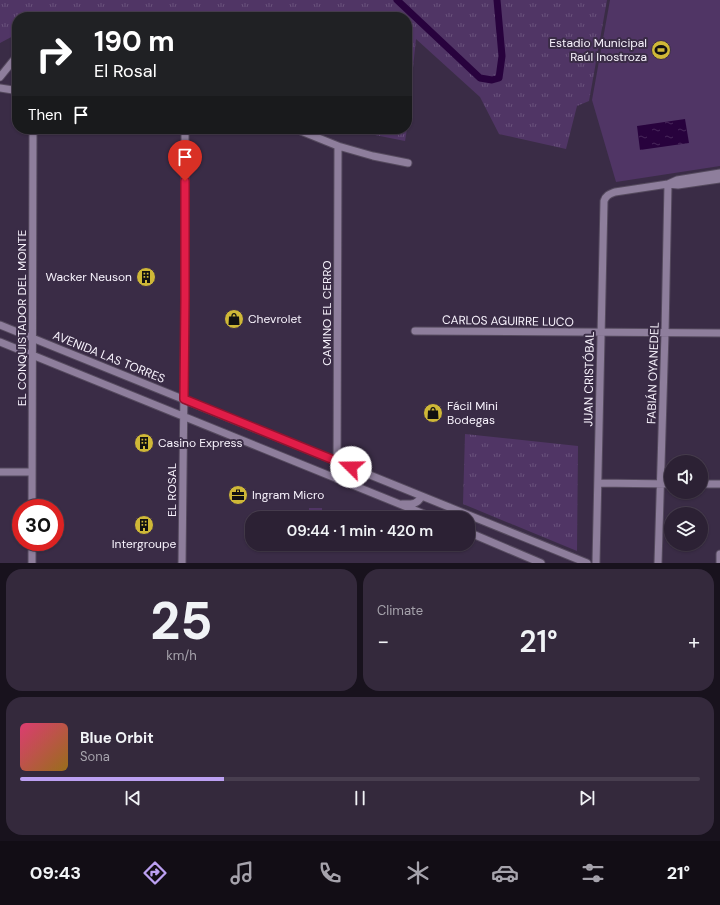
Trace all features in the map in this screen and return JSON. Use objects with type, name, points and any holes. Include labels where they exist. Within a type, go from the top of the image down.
[{"type":"street","points":[[0,77],[12,62]]},
{"type":"street","points":[[0,88],[12,90]]},
{"type":"street","name":"EL CONQUISTADOR DEL MONTE","points":[[32,499],[33,134]]},
{"type":"street","name":"EL ROSAL","points":[[182,563],[185,134]]},
{"type":"street","points":[[308,134],[338,146],[373,156],[408,163]]},
{"type":"street","name":"CAMINO EL CERRO","points":[[337,479],[338,146]]},
{"type":"street","points":[[668,184],[677,180],[720,173]]},
{"type":"street","points":[[668,184],[678,185],[720,179]]},
{"type":"street","name":"JUAN CRISTÓBAL","points":[[596,563],[604,201],[606,196],[610,193],[668,184]]},
{"type":"street","name":"FABIÁN OYANEDEL","points":[[658,563],[668,184]]},
{"type":"street","name":"AVENIDA LAS TORRES","points":[[0,325],[421,497],[587,563]]},
{"type":"street","name":"CARLOS AGUIRRE LUCO","points":[[415,331],[720,333]]},
{"type":"street","points":[[0,342],[416,511]]},
{"type":"street","points":[[0,472],[32,472]]},
{"type":"street","points":[[598,484],[664,484]]},
{"type":"street","points":[[708,484],[720,484]]},
{"type":"street","points":[[398,504],[419,502],[421,497]]},
{"type":"street","points":[[449,507],[450,511]]},
{"type":"street","points":[[475,535],[541,563]]},
{"type":"street","points":[[32,551],[32,563]]},
{"type":"street","points":[[720,554],[720,563]]},
{"type":"green space","points":[[0,0],[607,0],[589,101],[577,106],[566,149],[499,134],[480,97],[416,39],[412,77],[412,12],[12,12],[12,37],[0,43]]},
{"type":"green space","name":"Estadio Municipal Raúl Inostroza","points":[[610,0],[720,0],[720,166],[616,182],[592,100]]},
{"type":"green space","points":[[370,134],[406,134],[405,141]]},
{"type":"green space","points":[[465,434],[578,446],[577,551],[463,504]]},
{"type":"green space","points":[[309,508],[322,508],[322,511],[309,511]]},
{"type":"water","points":[[685,119],[689,143],[640,150],[637,126]]},
{"type":"waterway","points":[[397,0],[410,12]]},
{"type":"waterway","points":[[412,14],[480,78],[492,80],[499,78],[502,56],[497,0]]},
{"type":"place","name":"Estadio Municipal Raúl Inostroza","points":[[661,50]]},
{"type":"place","name":"Wacker Neuson","points":[[146,277]]},
{"type":"place","name":"Chevrolet","points":[[234,319]]},
{"type":"place","name":"Fácil Mini Bodegas","points":[[433,413]]},
{"type":"place","name":"Casino Express","points":[[144,443]]},
{"type":"place","name":"Ingram Micro","points":[[238,495]]},
{"type":"place","name":"Intergroupe","points":[[144,525]]},
{"type":"route","points":[[185,181],[184,399],[351,467]]}]
